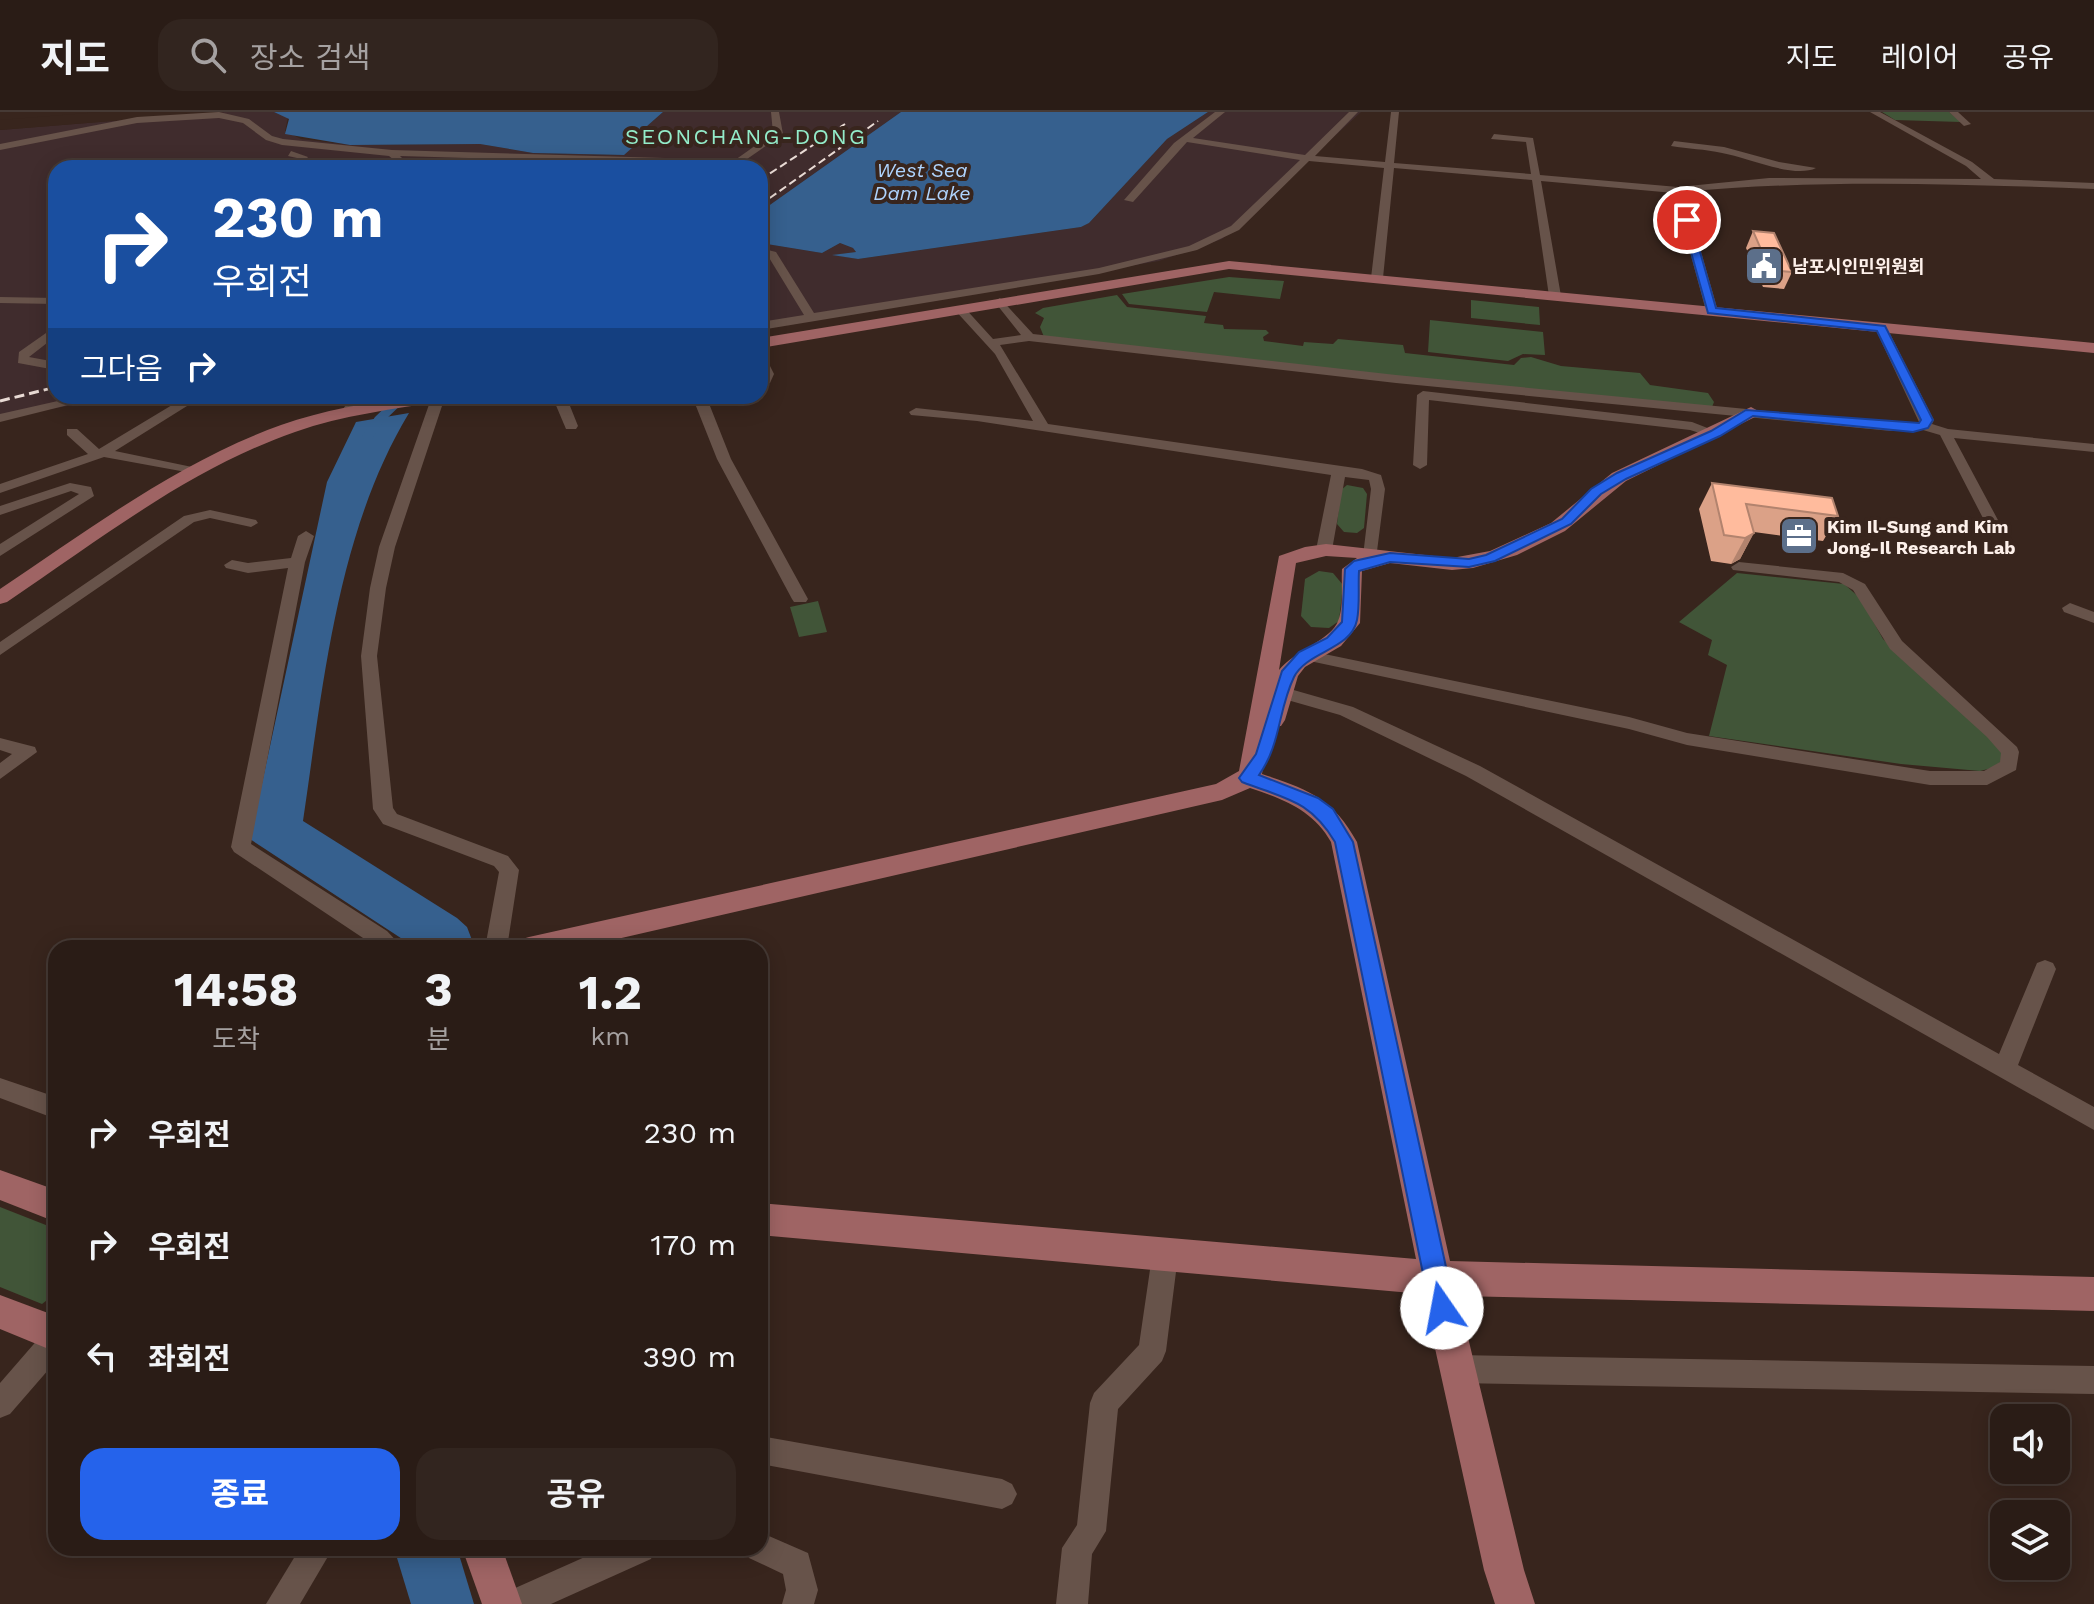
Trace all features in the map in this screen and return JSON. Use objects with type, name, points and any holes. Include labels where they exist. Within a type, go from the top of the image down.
[{"type":"main road","points":[[768,342],[1219,265],[2087,347],[2094,365]]},
{"type":"main road","points":[[0,598],[192,471],[273,434],[359,405]]},
{"type":"main road","points":[[564,940],[1222,791],[1250,774],[1264,756],[1286,560],[1303,553],[1324,550],[1469,563],[1490,558],[1567,522],[1596,491],[1622,476],[1716,434],[1751,412]]},
{"type":"main road","points":[[1273,690],[1305,655],[1333,641],[1349,623],[1352,569],[1381,556]]},
{"type":"main road","points":[[1250,774],[1312,802],[1327,814],[1344,842],[1456,1369],[1515,1604]]},
{"type":"main road","points":[[0,1185],[48,1203]]},
{"type":"main road","points":[[768,1220],[1436,1278],[2094,1294]]},
{"type":"main road","points":[[0,1312],[48,1333]]},
{"type":"main road","points":[[485,1556],[502,1604]]},
{"type":"street","points":[[742,160],[778,134],[775,112]]},
{"type":"street","points":[[1129,200],[1184,139],[1221,112]]},
{"type":"street","points":[[768,325],[1111,269],[1193,248],[1235,228],[1354,112]]},
{"type":"street","points":[[1377,278],[1395,112]]},
{"type":"street","points":[[1874,112],[1969,164],[1991,182]]},
{"type":"street","points":[[1953,112],[1967,124]]},
{"type":"street","points":[[0,147],[137,120],[219,115],[246,121],[269,138],[282,142],[392,153],[648,160]]},
{"type":"street","points":[[1494,137],[1530,140],[1555,296]]},
{"type":"street","points":[[1184,139],[1307,158],[1678,190],[1769,181],[1949,181],[2094,186]]},
{"type":"street","points":[[1674,144],[1724,150],[1792,167],[1817,168]]},
{"type":"street","points":[[392,153],[399,160]]},
{"type":"street","points":[[291,154],[303,157],[301,160]]},
{"type":"street","points":[[1907,170],[1949,181]]},
{"type":"street","points":[[1678,190],[1712,311]]},
{"type":"street","points":[[768,253],[772,254],[811,317]]},
{"type":"street","points":[[0,300],[48,301]]},
{"type":"street","points":[[1000,301],[1029,337]]},
{"type":"street","points":[[959,308],[1000,352],[1044,429]]},
{"type":"street","points":[[1881,328],[1927,420],[1924,426]]},
{"type":"street","points":[[48,336],[23,355],[22,360],[48,365]]},
{"type":"street","points":[[990,343],[1029,337],[1396,379],[1902,428],[1924,426],[1947,433],[2094,448]]},
{"type":"street","points":[[1420,465],[1423,395],[1692,426],[1716,434]]},
{"type":"street","points":[[0,418],[62,404]]},
{"type":"street","points":[[0,489],[100,454],[183,404]]},
{"type":"street","points":[[436,404],[411,486],[387,547],[369,656],[383,809],[390,819],[501,861],[509,870],[497,940]]},
{"type":"street","points":[[562,404],[571,426]]},
{"type":"street","points":[[702,404],[724,459],[800,599]]},
{"type":"street","points":[[916,412],[977,417],[1362,473],[1376,478],[1381,556]]},
{"type":"street","points":[[72,432],[100,454],[192,471]]},
{"type":"street","points":[[1947,433],[1992,522]]},
{"type":"street","points":[[1324,550],[1339,472]]},
{"type":"street","points":[[0,511],[70,487],[86,490],[87,496],[0,551]]},
{"type":"street","points":[[0,650],[189,519],[210,514],[251,523]]},
{"type":"street","points":[[306,536],[297,562],[241,847],[383,940]]},
{"type":"street","points":[[232,565],[248,568],[297,562]]},
{"type":"street","points":[[1305,655],[1614,720],[1687,739],[1930,778],[1987,778],[2009,765],[2010,752],[1896,645],[1859,587],[1843,578],[1739,567]]},
{"type":"street","points":[[2070,608],[2094,618]]},
{"type":"street","points":[[1273,690],[1375,723],[1473,771],[2094,1119]]},
{"type":"street","points":[[0,744],[28,752],[0,772]]},
{"type":"street","points":[[2005,1069],[2045,969]]},
{"type":"street","points":[[0,1088],[48,1105]]},
{"type":"street","points":[[1072,1604],[1077,1548],[1091,1531],[1104,1403],[1152,1351],[1165,1256]]},
{"type":"street","points":[[0,1404],[48,1347]]},
{"type":"street","points":[[1456,1369],[2094,1380]]},
{"type":"street","points":[[768,1451],[1002,1494]]},
{"type":"street","points":[[768,1551],[797,1564],[802,1590],[798,1604]]},
{"type":"street","points":[[282,1604],[313,1556]]},
{"type":"street","points":[[515,1604],[622,1556]]},
{"type":"shaded area","points":[[224,112],[274,112],[288,117],[285,131],[301,139],[350,145],[480,144],[534,153],[623,155],[652,130],[645,128],[663,112],[901,112],[768,206],[768,160],[48,160],[48,404],[79,404],[0,418],[0,130]]},
{"type":"shaded area","points":[[1208,112],[1361,112],[1222,239],[1159,261],[768,326],[768,244],[822,253],[840,243],[856,252],[834,255],[858,259],[1081,227],[1089,223],[1167,139]]},
{"type":"green space","points":[[1882,112],[1949,112],[1961,122],[1895,120]]},
{"type":"green space","points":[[1229,277],[1284,281],[1280,299],[1214,292],[1207,312],[1129,304],[1122,294]]},
{"type":"green space","points":[[1117,295],[1127,307],[1206,316],[1204,323],[1223,325],[1224,329],[1266,330],[1269,333],[1263,337],[1264,341],[1303,346],[1304,342],[1333,344],[1338,339],[1403,345],[1405,353],[1514,365],[1521,358],[1531,357],[1561,366],[1640,373],[1650,385],[1708,393],[1714,402],[1712,407],[1044,337],[1040,327],[1044,318],[1035,313],[1043,308]]},
{"type":"green space","points":[[1471,300],[1539,307],[1540,325],[1471,318]]},
{"type":"green space","points":[[1430,320],[1543,332],[1545,355],[1523,354],[1508,361],[1428,352]]},
{"type":"green space","points":[[1347,485],[1363,488],[1367,494],[1364,528],[1357,533],[1344,532],[1337,524],[1341,490]]},
{"type":"green space","points":[[1319,571],[1333,573],[1343,585],[1339,621],[1329,628],[1311,627],[1301,616],[1305,579]]},
{"type":"green space","points":[[1737,573],[1844,584],[1860,598],[1883,639],[1983,728],[2001,751],[2001,761],[1996,767],[1980,771],[1901,764],[1709,736],[1727,665],[1708,655],[1712,640],[1679,622]]},
{"type":"green space","points":[[818,601],[827,632],[799,637],[790,607]]},
{"type":"green space","points":[[0,1207],[48,1226],[48,1299],[42,1304],[0,1287]]},
{"type":"water","points":[[274,112],[663,112],[646,127],[652,130],[624,155],[533,153],[480,144],[350,145],[285,134],[289,119]]},
{"type":"water","name":"West Sea Dam Lake","points":[[901,112],[1208,112],[1167,139],[1089,223],[1081,227],[858,259],[832,255],[856,252],[840,243],[822,253],[768,244],[768,206]]},
{"type":"water","points":[[409,413],[385,459],[349,559],[326,664],[303,821],[457,918],[467,927],[472,940],[404,940],[250,839],[327,482],[356,422]]},
{"type":"water","points":[[396,1556],[459,1556],[474,1604],[411,1604]]},
{"type":"pier","points":[[100,112],[224,112],[0,130],[0,120]]},
{"type":"building","points":[[1753,231],[1774,233],[1792,272],[1770,270]]},
{"type":"building","points":[[1712,483],[1832,498],[1838,516],[1746,504],[1754,533],[1745,538],[1724,535]]},
{"type":"waterway","points":[[368,436],[396,404]]},
{"type":"railway","points":[[768,199],[878,121]]},
{"type":"railway","points":[[768,175],[845,124]]},
{"type":"railway","points":[[0,401],[48,389]]},
{"type":"place","name":"남포시인민위원회","points":[[1764,266]]},
{"type":"place","name":"Kim Il-Sung and Kim Jong-Il Research Lab","points":[[1799,536]]},
{"type":"district","name":"SEONCHANG-DONG","points":[[746,136]]},
{"type":"route","points":[[1442,1308],[1344,842],[1327,814],[1312,802],[1248,778],[1264,756],[1287,675],[1305,655],[1333,641],[1349,623],[1352,569],[1359,564],[1390,557],[1437,563],[1469,563],[1490,558],[1567,522],[1596,491],[1622,476],[1716,434],[1751,412],[1913,428],[1924,426],[1927,420],[1881,328],[1712,311],[1687,220]]}]
